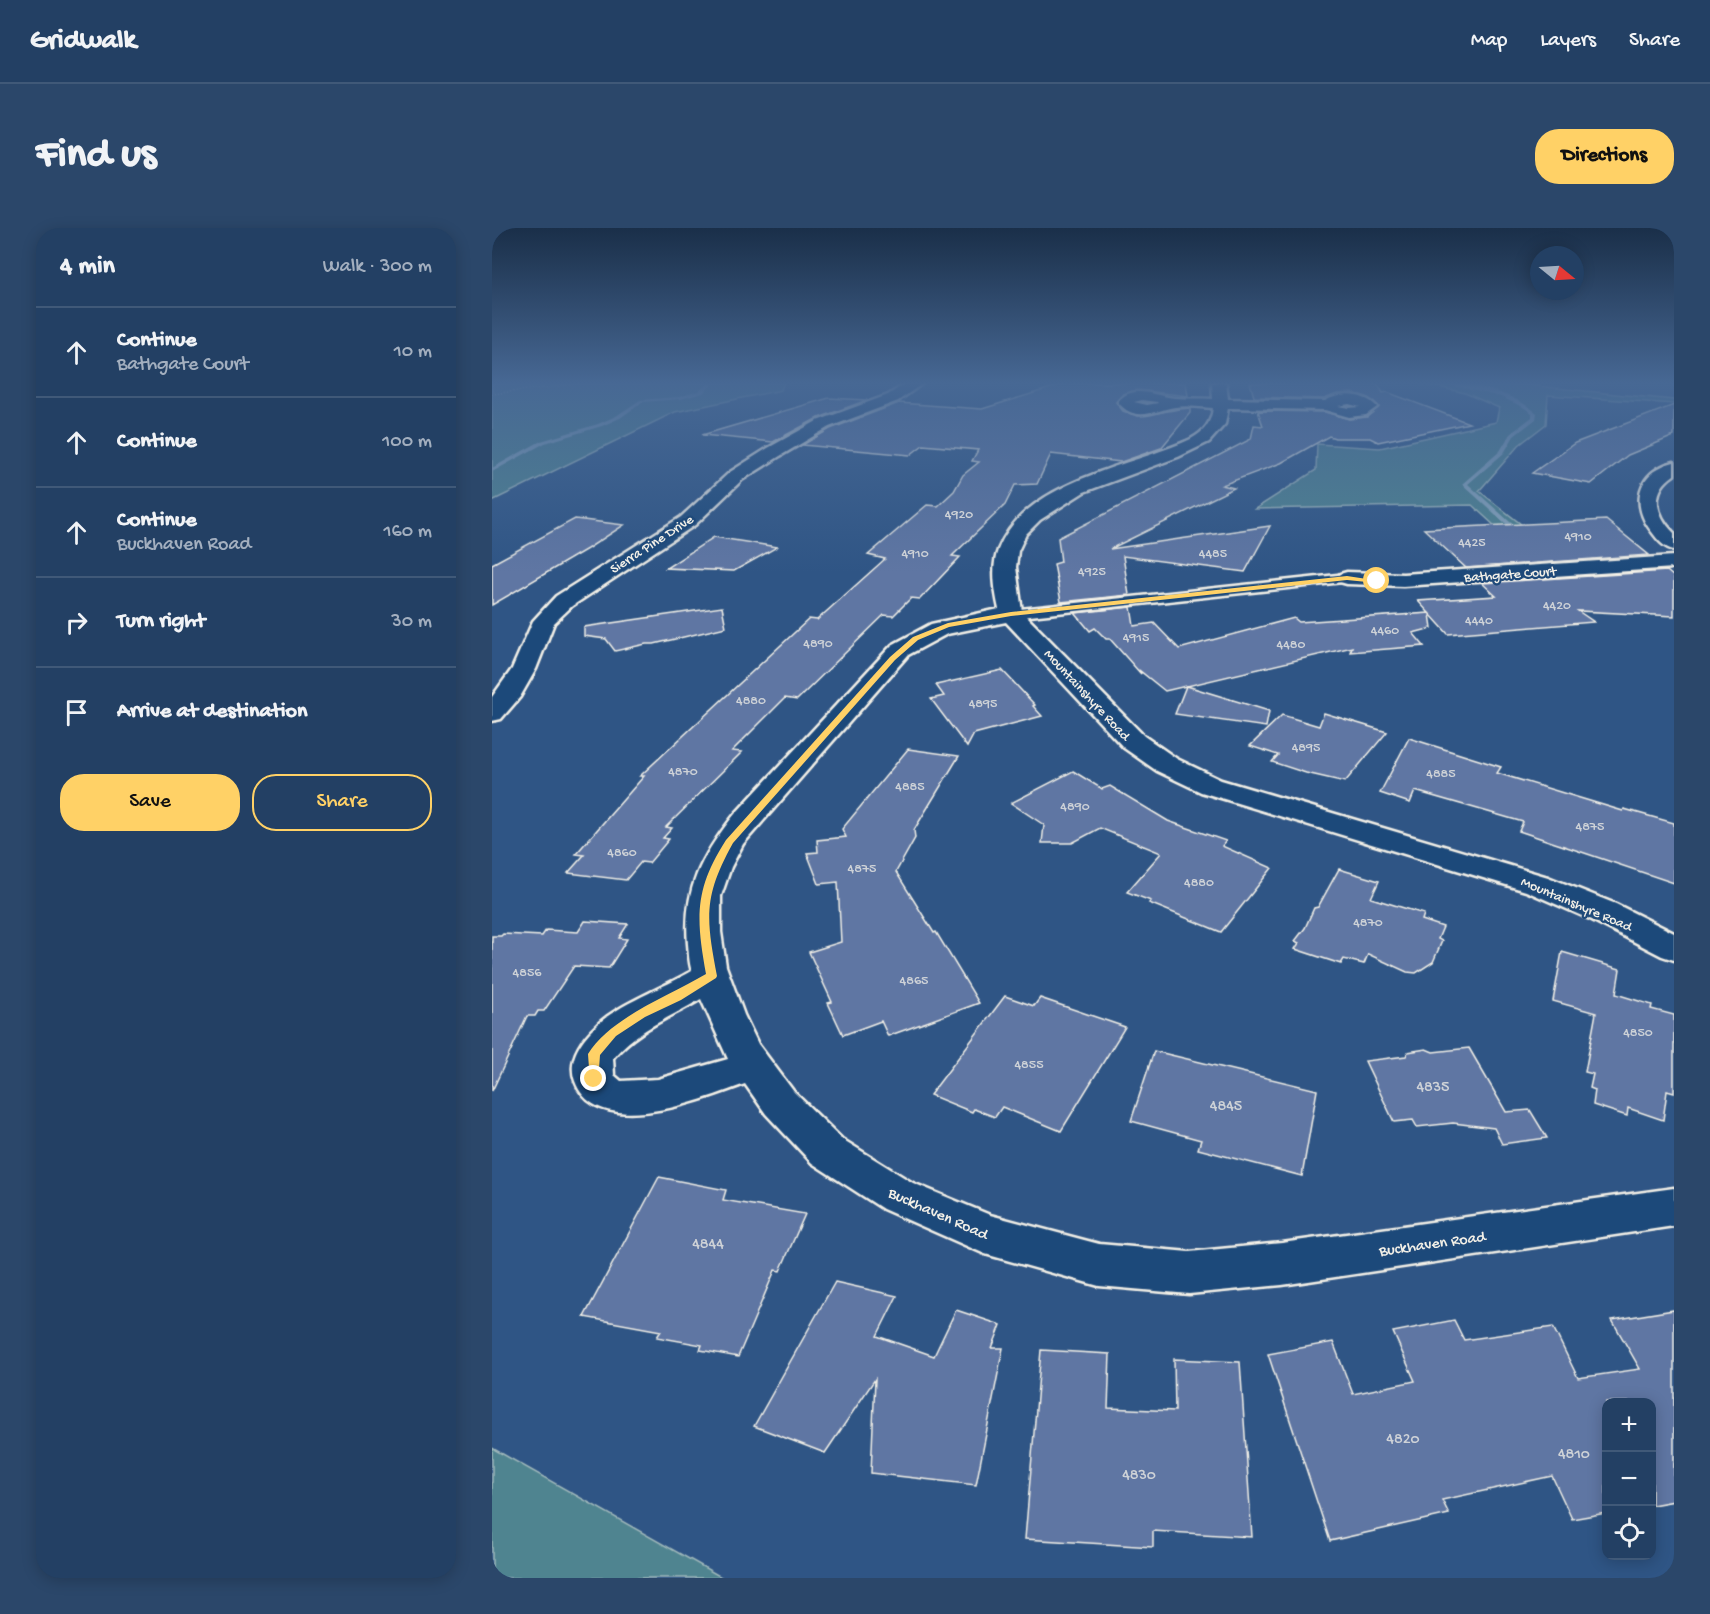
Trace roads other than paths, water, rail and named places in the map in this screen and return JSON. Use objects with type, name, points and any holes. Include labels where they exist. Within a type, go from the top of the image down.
[{"type":"street","name":"Sierra Pine Drive","points":[[492,713],[511,692],[544,621],[564,601],[688,521],[736,476],[784,446]]},
{"type":"street","points":[[1011,614],[1005,592],[1009,549],[1017,531],[1049,504],[1080,487],[1186,446]]},
{"type":"street","points":[[1674,467],[1661,474],[1650,486],[1646,496],[1653,522],[1674,544]]},
{"type":"street","name":"Bathgate Court","points":[[1347,578],[1403,580],[1674,562]]},
{"type":"street","name":"Mountainshyre Road","points":[[1011,614],[1134,742],[1167,765],[1211,786],[1537,884],[1604,912],[1674,948]]},
{"type":"street","name":"Buckhaven Road","points":[[1011,614],[948,625],[915,639],[900,650],[746,820],[729,842],[715,867],[705,896],[704,932],[712,976],[725,1015],[754,1066],[780,1103],[827,1151],[898,1196],[986,1234],[1099,1265],[1189,1273],[1282,1264],[1674,1207]]},
{"type":"street","points":[[712,976],[677,997],[641,1014],[612,1033],[594,1054],[594,1079],[608,1093],[642,1099],[682,1090],[754,1066]]},
{"type":"lane","points":[[1011,614],[1347,578]]},
{"type":"waterway","points":[[492,470],[536,446]]},
{"type":"waterway","points":[[1506,446],[1502,452],[1465,484],[1518,532]]}]
